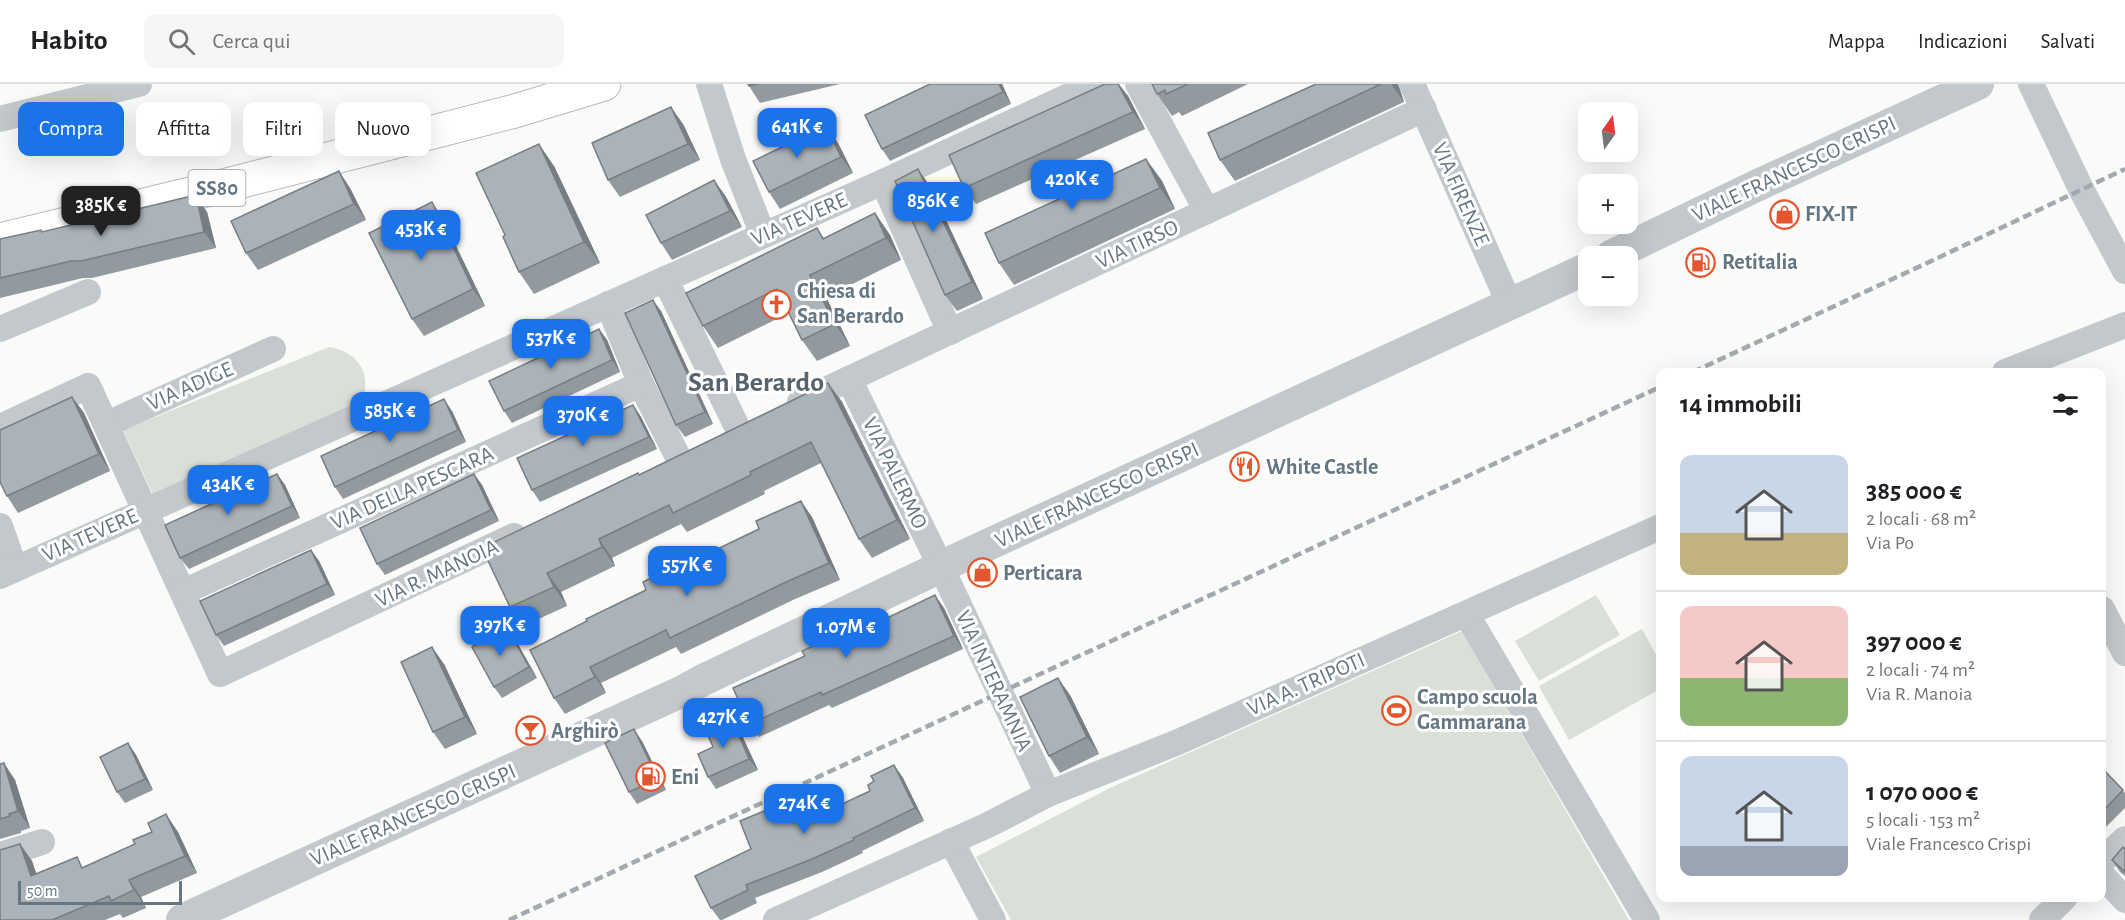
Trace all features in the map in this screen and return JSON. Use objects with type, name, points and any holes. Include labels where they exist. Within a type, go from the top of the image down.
[{"type":"main road","name":"SS80","points":[[0,220],[214,169],[510,90],[546,84]]},
{"type":"main road","name":"SS80","points":[[0,240],[485,119],[604,84]]},
{"type":"street","points":[[0,119],[139,84]]},
{"type":"street","points":[[709,84],[733,159],[763,235]]},
{"type":"street","name":"VIA TEVERE","points":[[7,572],[883,182],[1095,84]]},
{"type":"street","points":[[1138,84],[1207,211]]},
{"type":"street","name":"VIA FIRENZE","points":[[1412,84],[1510,305]]},
{"type":"street","name":"VIALE FRANCESCO CRISPI","points":[[1632,246],[1978,84]]},
{"type":"street","points":[[2031,84],[2081,189],[2125,271]]},
{"type":"street","name":"VIA TIRSO","points":[[849,379],[1424,109]]},
{"type":"street","points":[[883,182],[950,332]]},
{"type":"street","name":"VIALE FRANCESCO CRISPI","points":[[182,920],[662,701],[941,567],[1578,273]]},
{"type":"street","points":[[666,279],[719,441]]},
{"type":"street","points":[[0,328],[88,292]]},
{"type":"street","points":[[608,304],[641,384],[719,441]]},
{"type":"street","points":[[2015,368],[2125,325]]},
{"type":"street","name":"VIA ADIGE","points":[[107,424],[273,349]]},
{"type":"street","points":[[719,441],[849,379]]},
{"type":"street","name":"VIA PALERMO","points":[[849,379],[941,567]]},
{"type":"street","name":"VIA DELLA PESCARA","points":[[183,592],[641,384]]},
{"type":"street","name":"VIA R. MANOIA","points":[[0,427],[88,386],[220,674],[540,524]]},
{"type":"street","points":[[0,526],[7,572]]},
{"type":"street","name":"VIA A. TRIPOTI","points":[[776,920],[988,825],[1048,794],[1178,742],[1656,529]]},
{"type":"street","name":"VIA INTERAMNIA","points":[[941,567],[1048,794]]},
{"type":"street","points":[[1467,615],[1647,920]]},
{"type":"street","points":[[2106,618],[2116,639]]},
{"type":"street","points":[[2106,857],[2125,838]]},
{"type":"street","points":[[951,841],[993,920]]},
{"type":"street","points":[[0,855],[42,842]]},
{"type":"street","points":[[2106,879],[2125,900]]},
{"type":"street","points":[[2042,920],[2060,902]]},
{"type":"shaded area","points":[[329,347],[348,354],[360,366],[365,383],[362,403],[154,497],[123,430]]},
{"type":"shaded area","points":[[1596,595],[1620,635],[1539,681],[1515,641]]},
{"type":"shaded area","points":[[1642,629],[1656,655],[1656,691],[1569,740],[1539,686]]},
{"type":"shaded area","name":"Campo scuola Gammarana","points":[[1462,631],[1629,920],[1011,920],[976,857],[1110,788]]},
{"type":"building","points":[[930,84],[999,84],[1003,92],[882,149],[865,115]]},
{"type":"building","points":[[1105,84],[1118,84],[1133,112],[964,188],[949,155]]},
{"type":"building","points":[[1152,84],[1188,84],[1166,94],[1165,90],[1157,94]]},
{"type":"building","points":[[1316,84],[1381,84],[1220,160],[1208,133]]},
{"type":"building","points":[[671,107],[688,144],[608,180],[592,143]]},
{"type":"building","points":[[826,126],[841,157],[769,192],[753,161]]},
{"type":"building","points":[[539,144],[584,242],[519,272],[503,237],[505,235],[476,173]]},
{"type":"building","points":[[1146,159],[1160,188],[999,263],[985,233]]},
{"type":"building","points":[[918,169],[972,282],[945,295],[895,181]]},
{"type":"building","points":[[339,171],[354,204],[246,253],[231,221]]},
{"type":"building","points":[[714,180],[730,211],[661,243],[646,215]]},
{"type":"building","points":[[196,195],[204,232],[0,278],[0,239],[41,230],[42,232]]},
{"type":"building","points":[[432,202],[473,289],[412,319],[369,233]]},
{"type":"building","points":[[875,213],[886,238],[810,275],[835,324],[802,340],[777,289],[703,326],[686,293],[817,228],[823,239]]},
{"type":"building","points":[[653,300],[705,412],[676,425],[625,313]]},
{"type":"building","points":[[599,329],[612,360],[504,411],[489,381]]},
{"type":"building","points":[[828,383],[897,520],[859,539],[811,442],[750,472],[751,475],[673,513],[669,505],[599,539],[602,547],[547,573],[554,587],[510,607],[482,548]]},
{"type":"building","points":[[72,397],[99,454],[7,496],[0,482],[0,430]]},
{"type":"building","points":[[444,399],[458,430],[335,487],[321,456]]},
{"type":"building","points":[[633,405],[649,437],[532,490],[517,458]]},
{"type":"building","points":[[277,474],[292,506],[180,558],[165,525]]},
{"type":"building","points":[[474,474],[491,510],[377,564],[360,528]]},
{"type":"building","points":[[801,501],[829,563],[670,638],[666,630],[590,667],[595,677],[554,698],[530,650],[587,621],[586,619],[646,590],[643,582],[759,529],[756,521]]},
{"type":"building","points":[[311,550],[327,584],[216,635],[200,601]]},
{"type":"building","points":[[935,595],[954,636],[822,695],[821,692],[749,724],[733,688],[805,656],[802,651],[881,615],[883,620]]},
{"type":"building","points":[[507,627],[529,667],[494,687],[472,647]]},
{"type":"building","points":[[432,647],[465,717],[433,732],[401,662]]},
{"type":"building","points":[[1058,678],[1087,737],[1049,756],[1020,697]]},
{"type":"building","points":[[732,719],[749,759],[708,777],[698,754],[713,747],[706,731]]},
{"type":"building","points":[[634,729],[658,779],[629,792],[605,743]]},
{"type":"building","points":[[128,743],[145,779],[117,792],[100,757]]},
{"type":"building","points":[[4,763],[18,811],[0,819],[0,764]]},
{"type":"building","points":[[894,765],[915,808],[853,838],[854,840],[746,885],[748,890],[711,908],[695,876],[751,849],[740,821],[776,806],[780,817],[832,793],[838,806],[870,791],[868,785],[874,781],[871,776]]},
{"type":"building","points":[[2106,772],[2123,790],[2106,808]]},
{"type":"building","points":[[166,814],[185,856],[129,880],[134,890],[111,901],[109,896],[52,920],[0,920],[0,850],[20,844],[31,876],[77,857],[82,868],[135,844],[133,840],[152,832],[148,823]]},
{"type":"building","points":[[2123,847],[2125,849],[2125,872],[2112,860]]},
{"type":"railway","points":[[1702,368],[2125,169]]},
{"type":"railway","points":[[509,920],[1656,389]]},
{"type":"place","name":"FIX-IT","points":[[1784,214]]},
{"type":"place","name":"Retitalia","points":[[1701,262]]},
{"type":"place","name":"Chiesa di San Berardo","points":[[776,304]]},
{"type":"place","name":"White Castle","points":[[1245,467]]},
{"type":"place","name":"Perticara","points":[[982,573]]},
{"type":"place","name":"Campo scuola Gammarana","points":[[1396,710]]},
{"type":"place","name":"Arghirò","points":[[530,731]]},
{"type":"place","name":"Eni","points":[[650,777]]},
{"type":"district","name":"San Berardo","points":[[756,383]]}]
